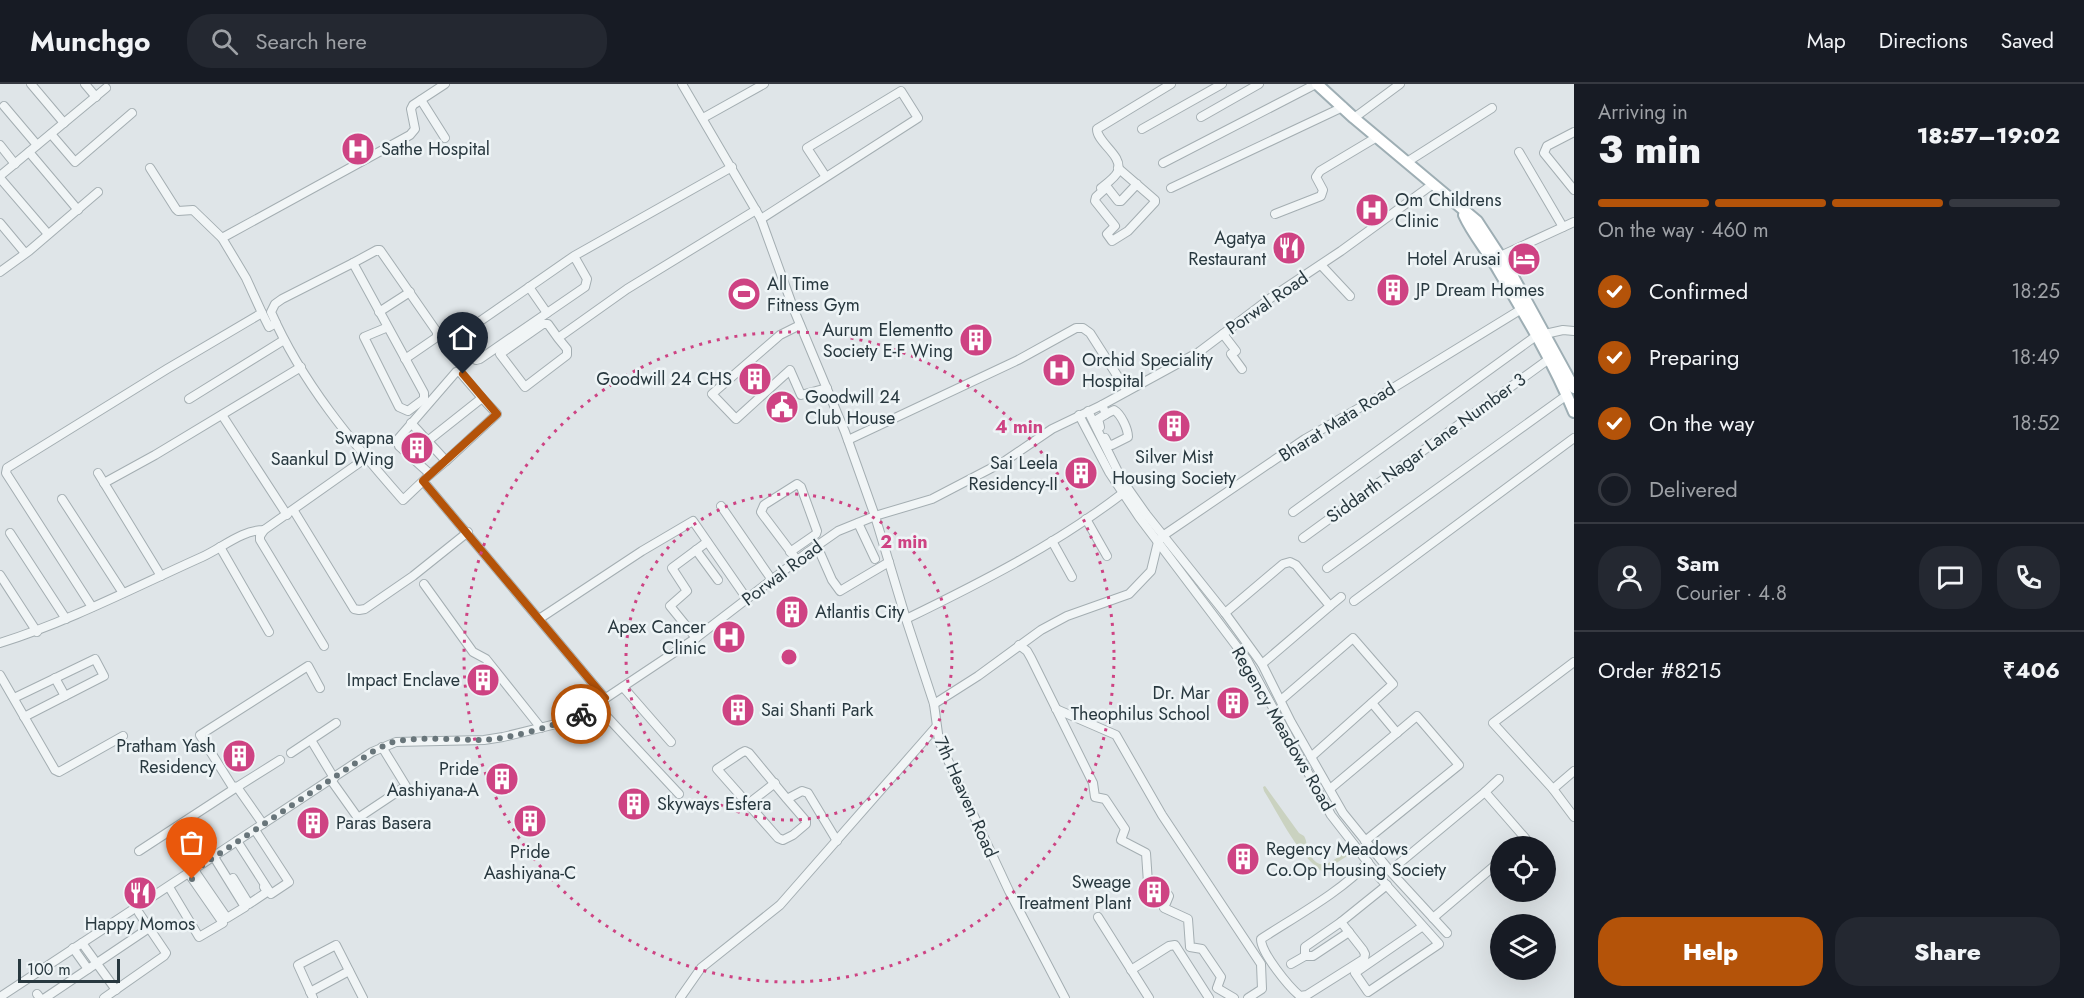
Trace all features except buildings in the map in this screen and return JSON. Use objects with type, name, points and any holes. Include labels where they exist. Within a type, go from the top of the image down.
[{"type":"main road","points":[[1318,84],[1354,118],[1476,221],[1570,392],[1574,412]]},
{"type":"main road","points":[[1540,334],[1549,359],[1570,392]]},
{"type":"street","points":[[31,84],[64,123]]},
{"type":"street","points":[[85,84],[96,97]]},
{"type":"street","points":[[222,238],[410,135],[415,129],[411,109],[445,84]]},
{"type":"street","name":"7th Heaven Road","points":[[682,84],[761,219],[800,326],[848,440],[876,516],[934,704],[939,741],[1009,891],[1065,998]]},
{"type":"street","points":[[703,118],[764,84]]},
{"type":"street","points":[[1137,184],[1121,201],[1118,201],[1107,187],[1096,197],[1095,201],[1115,226],[1107,234],[1112,241],[1128,231],[1155,202],[1137,184],[1118,168],[1115,158],[1098,135],[1097,129],[1171,84]]},
{"type":"street","points":[[1142,129],[1222,84]]},
{"type":"street","points":[[1201,117],[1259,84]]},
{"type":"street","points":[[1162,163],[1318,84]]},
{"type":"street","points":[[1354,118],[1400,84]]},
{"type":"street","points":[[48,234],[0,177],[106,88]]},
{"type":"street","points":[[761,219],[918,118],[901,91],[807,148],[826,177]]},
{"type":"street","points":[[421,100],[445,138]]},
{"type":"street","points":[[4,106],[37,145]]},
{"type":"street","points":[[1171,188],[1342,107]]},
{"type":"street","points":[[1407,162],[1492,108]]},
{"type":"street","points":[[51,134],[75,162],[132,113]]},
{"type":"street","points":[[1574,132],[1547,146],[1544,153],[1574,190]]},
{"type":"street","points":[[1275,214],[1321,196],[1323,190],[1316,177],[1317,174],[1377,137]]},
{"type":"street","points":[[0,146],[15,164]]},
{"type":"street","points":[[29,152],[78,210]]},
{"type":"street","points":[[1519,152],[1574,232]]},
{"type":"street","points":[[574,256],[587,279],[585,287],[480,359],[476,360],[471,356],[461,339],[463,333],[574,256],[732,167]]},
{"type":"street","points":[[150,168],[178,211],[193,210],[222,238],[246,278],[269,327],[276,323]]},
{"type":"street","points":[[1091,196],[1117,173],[1118,168]]},
{"type":"street","name":"Porwal Road","points":[[0,997],[382,747],[396,742],[484,740],[564,722],[596,705],[696,638],[838,531],[876,516],[932,499],[1005,461],[1052,429],[1199,352],[1272,297],[1321,265],[1433,184]]},
{"type":"street","points":[[1,270],[98,192]]},
{"type":"street","points":[[558,338],[627,289],[756,210]]},
{"type":"street","points":[[0,223],[25,253]]},
{"type":"street","points":[[1497,258],[1568,225]]},
{"type":"street","points":[[405,359],[436,339],[438,335],[380,250],[275,304],[272,312],[284,340],[328,410],[403,500],[497,414],[463,374],[456,372],[397,442],[430,474]]},
{"type":"street","points":[[353,263],[388,327],[424,395],[421,402],[405,411],[399,407],[364,337],[388,327]]},
{"type":"street","points":[[1321,265],[1350,296]]},
{"type":"street","points":[[529,287],[547,313]]},
{"type":"street","points":[[379,312],[410,292]]},
{"type":"street","name":"Bharat Mata Road","points":[[1158,542],[1164,535],[1305,439],[1525,307]]},
{"type":"street","points":[[92,607],[6,473],[7,468],[262,313]]},
{"type":"street","points":[[543,324],[548,324],[558,338],[567,349],[567,356],[522,387],[500,354],[543,324]]},
{"type":"street","points":[[800,326],[780,335],[712,394],[736,419],[790,370],[801,395],[826,388]]},
{"type":"street","points":[[848,440],[1017,360],[1076,328],[1083,328],[1090,333],[1127,391]]},
{"type":"street","points":[[1293,512],[1540,334],[1563,330],[1574,331]]},
{"type":"street","points":[[1223,334],[1236,351],[1231,354],[1242,369]]},
{"type":"street","points":[[189,399],[284,340]]},
{"type":"street","name":"Siddarth Nagar Lane Number 3","points":[[1304,538],[1549,359]]},
{"type":"street","points":[[104,483],[301,367]]},
{"type":"street","points":[[1328,568],[1570,392]]},
{"type":"street","points":[[429,440],[482,398]]},
{"type":"street","points":[[1101,405],[1106,414]]},
{"type":"street","points":[[1114,410],[1118,412],[1129,433],[1128,437],[1112,445],[1108,444],[1097,422],[1106,414],[1114,410]]},
{"type":"street","points":[[1088,411],[1122,480],[1262,664],[1343,813],[1390,871],[1447,933]]},
{"type":"street","points":[[222,415],[291,513],[354,609],[359,610],[413,576],[468,532]]},
{"type":"street","name":"Regency Meadows Road","points":[[1079,415],[1109,472],[1123,493],[1247,660],[1331,815],[1387,885],[1424,926],[1439,944],[1368,992],[1355,973],[1424,926]]},
{"type":"street","points":[[411,423],[446,461]]},
{"type":"street","points":[[1354,601],[1574,438]]},
{"type":"street","points":[[0,643],[37,632],[161,576],[248,533],[264,530],[366,458]]},
{"type":"street","points":[[98,472],[161,576]]},
{"type":"street","points":[[423,481],[605,698]]},
{"type":"street","points":[[790,552],[817,531],[801,487],[797,484],[764,505],[761,512],[796,561]]},
{"type":"street","points":[[906,619],[974,585],[1052,541],[1123,493]]},
{"type":"street","points":[[62,499],[123,593]]},
{"type":"street","points":[[721,506],[772,579]]},
{"type":"street","points":[[1086,519],[1107,556]]},
{"type":"street","points":[[539,619],[642,551],[693,521],[747,599]]},
{"type":"street","points":[[858,523],[875,559]]},
{"type":"street","points":[[264,530],[260,540],[324,646]]},
{"type":"street","points":[[10,533],[66,619]]},
{"type":"street","points":[[1052,541],[1072,577]]},
{"type":"street","points":[[696,638],[670,605],[687,591],[672,568],[707,542]]},
{"type":"street","points":[[934,704],[978,676],[1041,630],[1067,616],[1129,594],[1151,571],[1158,542]]},
{"type":"street","points":[[817,546],[831,580],[840,591],[889,562]]},
{"type":"street","points":[[220,548],[269,632]]},
{"type":"street","points":[[696,550],[718,580]]},
{"type":"street","points":[[1225,613],[1283,564],[1290,562],[1296,565],[1330,606]]},
{"type":"street","points":[[0,575],[37,632]]},
{"type":"street","points":[[424,584],[473,652],[486,659],[541,728]]},
{"type":"street","points":[[1262,664],[1341,597]]},
{"type":"street","points":[[1281,700],[1353,638],[1393,684],[1311,757]]},
{"type":"street","points":[[1019,645],[1027,651],[1031,658],[1093,783],[1095,797],[1105,799],[1125,829],[1121,840],[1146,853],[1148,883],[1159,883],[1169,896],[1164,908],[1188,919],[1191,947],[1202,949],[1221,977],[1217,988],[1234,998]]},
{"type":"street","points":[[14,698],[95,659],[104,676],[24,717]]},
{"type":"street","points":[[1574,662],[1493,723],[1553,789],[1574,817]]},
{"type":"street","points":[[263,824],[237,787],[232,786],[200,735],[308,666],[320,688]]},
{"type":"street","points":[[0,675],[58,772],[123,736]]},
{"type":"street","points":[[55,678],[65,696]]},
{"type":"street","points":[[623,687],[671,742]]},
{"type":"street","points":[[1372,703],[1397,733]]},
{"type":"street","points":[[596,705],[679,794]]},
{"type":"street","points":[[1056,709],[1116,735],[1162,815],[1261,964],[1262,989],[1248,998]]},
{"type":"street","points":[[1330,789],[1417,716],[1459,765],[1365,841]]},
{"type":"street","points":[[291,753],[336,723]]},
{"type":"street","points":[[680,998],[701,968],[780,905],[936,727]]},
{"type":"street","points":[[311,740],[358,818],[406,786],[382,747]]},
{"type":"street","points":[[745,751],[788,799],[806,824],[783,840],[778,838],[717,769],[745,751]]},
{"type":"street","points":[[139,851],[280,760]]},
{"type":"street","points":[[1553,789],[1574,771]]},
{"type":"street","points":[[1390,871],[1499,779]]},
{"type":"street","points":[[748,804],[774,783]]},
{"type":"street","points":[[788,799],[802,790],[808,793],[837,841]]},
{"type":"street","points":[[1485,792],[1523,836]]},
{"type":"street","points":[[236,842],[271,894],[289,882],[255,830]]},
{"type":"street","points":[[216,856],[249,904],[267,892],[236,842]]},
{"type":"street","points":[[191,872],[227,918],[236,913],[245,907],[216,856]]},
{"type":"street","points":[[1341,922],[1363,950],[1364,959],[1307,995],[1300,996],[1285,981],[1261,943],[1261,939],[1326,896],[1368,862]]},
{"type":"street","points":[[1433,918],[1490,870]]},
{"type":"street","points":[[169,887],[200,937],[223,923],[191,872]]},
{"type":"street","points":[[1305,956],[1305,947],[1387,885]]},
{"type":"street","points":[[104,998],[165,956],[166,950],[139,913]]},
{"type":"street","points":[[1098,917],[1149,998]]},
{"type":"street","points":[[41,997],[149,928]]},
{"type":"street","points":[[1291,964],[1305,956],[1314,956],[1349,932]]},
{"type":"street","points":[[82,943],[116,990]]},
{"type":"street","points":[[349,971],[312,995],[298,965],[336,945],[363,998]]},
{"type":"street","points":[[1131,970],[1168,946],[1175,945],[1209,998]]},
{"type":"street","points":[[73,948],[88,969]]},
{"type":"green space","points":[[1265,786],[1299,833],[1304,836],[1308,850],[1316,862],[1329,863],[1345,852],[1347,856],[1323,872],[1305,856],[1290,835],[1264,791]]},
{"type":"way so far","points":[[192,879],[189,874],[372,752],[391,743],[456,739],[484,740],[564,722],[581,714]]},
{"type":"place","name":"Sathe Hospital","points":[[358,149]]},
{"type":"place","name":"Om Childrens Clinic","points":[[1372,210]]},
{"type":"place","name":"Agatya Restaurant","points":[[1289,248]]},
{"type":"place","name":"Hotel Arusai","points":[[1524,259]]},
{"type":"place","name":"JP Dream Homes","points":[[1393,290]]},
{"type":"place","name":"All Time Fitness Gym","points":[[744,294]]},
{"type":"place","name":"Aurum Elementto Society E-F Wing","points":[[976,340]]},
{"type":"place","name":"Orchid Speciality Hospital","points":[[1059,370]]},
{"type":"place","name":"Goodwill 24 CHS","points":[[755,379]]},
{"type":"place","name":"Goodwill 24 Club House","points":[[782,407]]},
{"type":"place","name":"Silver Mist Housing Society","points":[[1174,426]]},
{"type":"place","name":"Swapna Saankul D Wing","points":[[417,448]]},
{"type":"place","name":"Sai Leela Residency-II","points":[[1081,473]]},
{"type":"place","name":"Atlantis City","points":[[792,612]]},
{"type":"place","name":"Apex Cancer Clinic","points":[[729,637]]},
{"type":"place","name":"Impact Enclave","points":[[483,680]]},
{"type":"place","name":"Dr. Mar Theophilus School","points":[[1233,703]]},
{"type":"place","name":"Sai Shanti Park","points":[[738,710]]},
{"type":"place","name":"Pratham Yash Residency","points":[[239,756]]},
{"type":"place","name":"Pride Aashiyana-A","points":[[502,779]]},
{"type":"place","name":"Skyways Esfera","points":[[634,804]]},
{"type":"place","name":"Pride Aashiyana-C","points":[[530,821]]},
{"type":"place","name":"Paras Basera","points":[[313,823]]},
{"type":"place","name":"Regency Meadows Co.Op Housing Society","points":[[1243,859]]},
{"type":"place","name":"Sweage Treatment Plant","points":[[1154,892]]},
{"type":"place","name":"Happy Momos","points":[[140,893]]},
{"type":"route","points":[[463,374],[497,414],[423,481],[605,698],[581,714]]}]
